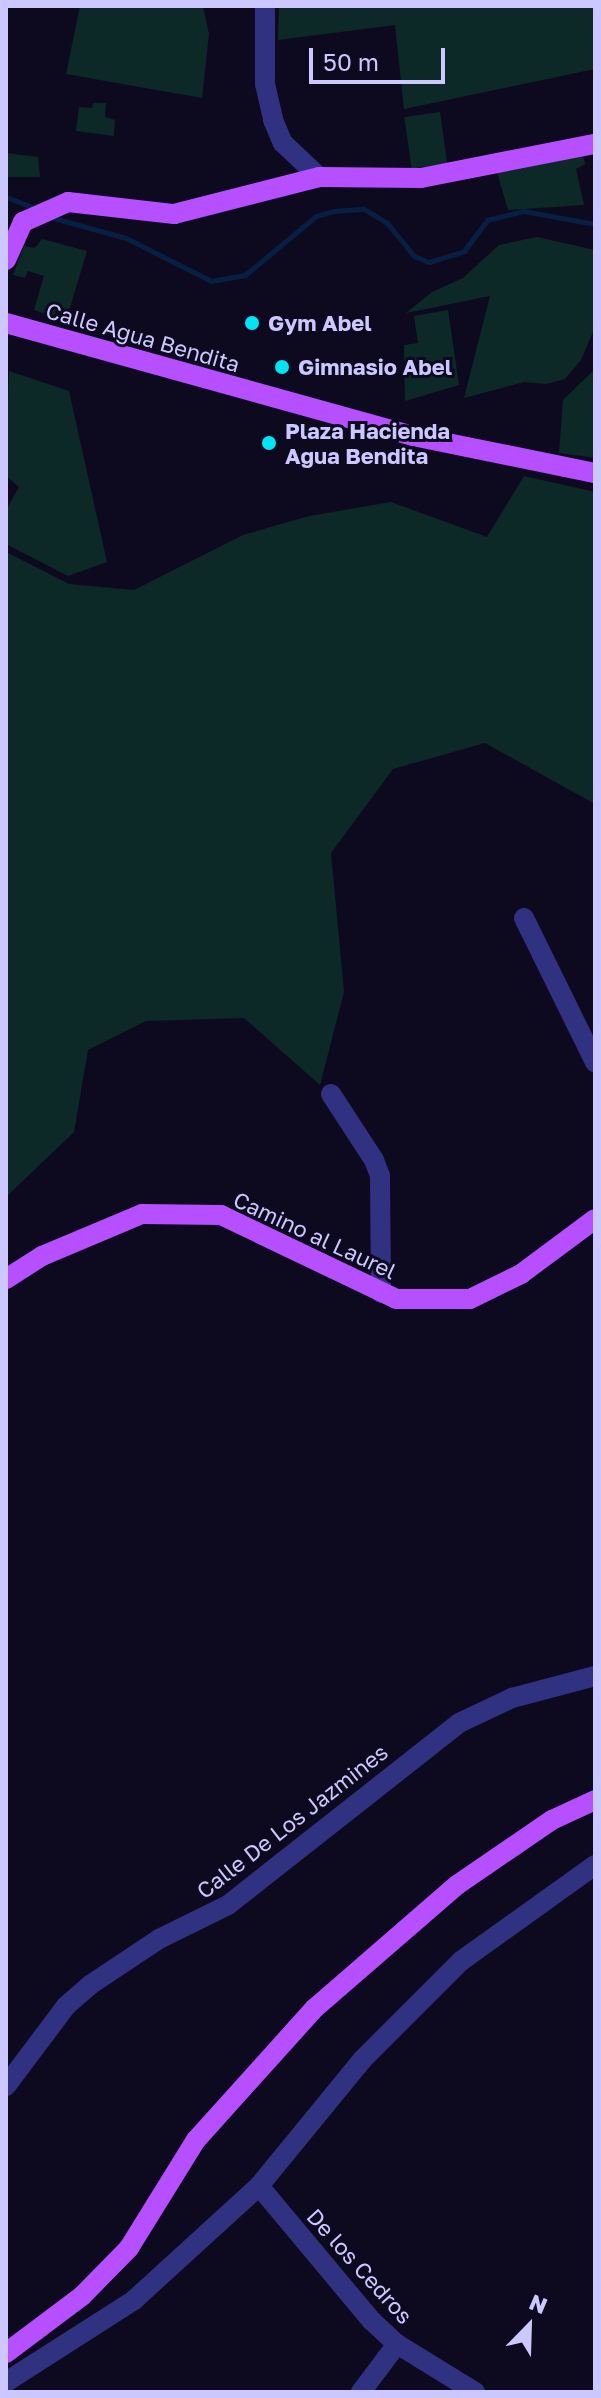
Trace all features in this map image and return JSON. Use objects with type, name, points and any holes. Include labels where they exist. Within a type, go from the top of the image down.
[{"type":"main road","points":[[6,260],[14,236],[44,210],[68,202],[174,214],[319,177],[421,178],[595,144]]},
{"type":"main road","name":"Calle Agua Bendita","points":[[6,323],[413,436],[595,473]]},
{"type":"main road","name":"Camino al Laurel","points":[[6,1279],[42,1256],[142,1214],[221,1215],[396,1299],[470,1299],[521,1274],[595,1219]]},
{"type":"main road","points":[[6,2353],[82,2296],[129,2248],[196,2140],[315,2008],[457,1885],[552,1820],[595,1800]]},
{"type":"street","points":[[265,6],[265,84],[273,120],[283,143],[319,177]]},
{"type":"street","points":[[524,918],[595,1062]]},
{"type":"street","points":[[331,1094],[374,1160],[380,1176],[381,1293]]},
{"type":"street","name":"Calle De Los Jazmines","points":[[6,2086],[66,2006],[90,1985],[159,1939],[228,1905],[459,1723],[512,1698],[595,1676]]},
{"type":"street","points":[[6,2382],[134,2300],[259,2186],[362,2060],[461,1961],[595,1865]]},
{"type":"street","name":"De los Cedros","points":[[259,2186],[348,2295],[397,2344],[475,2392]]},
{"type":"street","points":[[361,2392],[397,2344]]},
{"type":"green space","points":[[80,6],[203,6],[209,34],[202,98],[66,74]]},
{"type":"green space","points":[[279,6],[595,6],[595,69],[404,109],[395,25],[278,40]]},
{"type":"green space","points":[[93,103],[106,103],[105,117],[115,120],[114,136],[76,131],[79,107],[92,108]]},
{"type":"green space","points":[[440,112],[447,163],[412,169],[404,117]]},
{"type":"green space","points":[[6,153],[38,157],[40,177],[6,177]]},
{"type":"green space","points":[[583,155],[585,164],[576,169],[584,205],[508,210],[497,172]]},
{"type":"green space","points":[[537,237],[595,250],[595,327],[581,360],[565,379],[546,384],[524,382],[464,398],[490,296],[406,313],[432,292],[463,278],[499,245]]},
{"type":"green space","points":[[42,239],[87,251],[66,321],[34,310],[44,276],[28,271],[25,278],[13,275],[24,246],[35,248]]},
{"type":"green space","points":[[448,310],[459,385],[405,401],[404,345],[418,343],[414,316]]},
{"type":"green space","points":[[595,369],[595,458],[559,453],[563,400]]},
{"type":"green space","points":[[9,371],[69,391],[107,562],[68,576],[6,544],[6,510],[19,487],[6,476]]},
{"type":"green space","points":[[524,476],[595,492],[595,804],[485,743],[393,769],[331,853],[344,992],[320,1085],[244,1018],[146,1021],[88,1050],[74,1132],[6,1197],[6,552],[69,584],[134,590],[243,535],[309,516],[391,502],[487,537]]},
{"type":"waterway","points":[[6,197],[38,209]]},
{"type":"waterway","points":[[50,217],[126,238],[211,281],[245,275],[316,216],[333,211],[364,209],[387,223],[414,256],[429,262],[464,251],[487,220],[524,211],[595,224]]},
{"type":"place","name":"Gym Abel","points":[[252,323]]},
{"type":"place","name":"Gimnasio Abel","points":[[282,367]]},
{"type":"place","name":"Plaza Hacienda Agua Bendita","points":[[269,443]]}]
